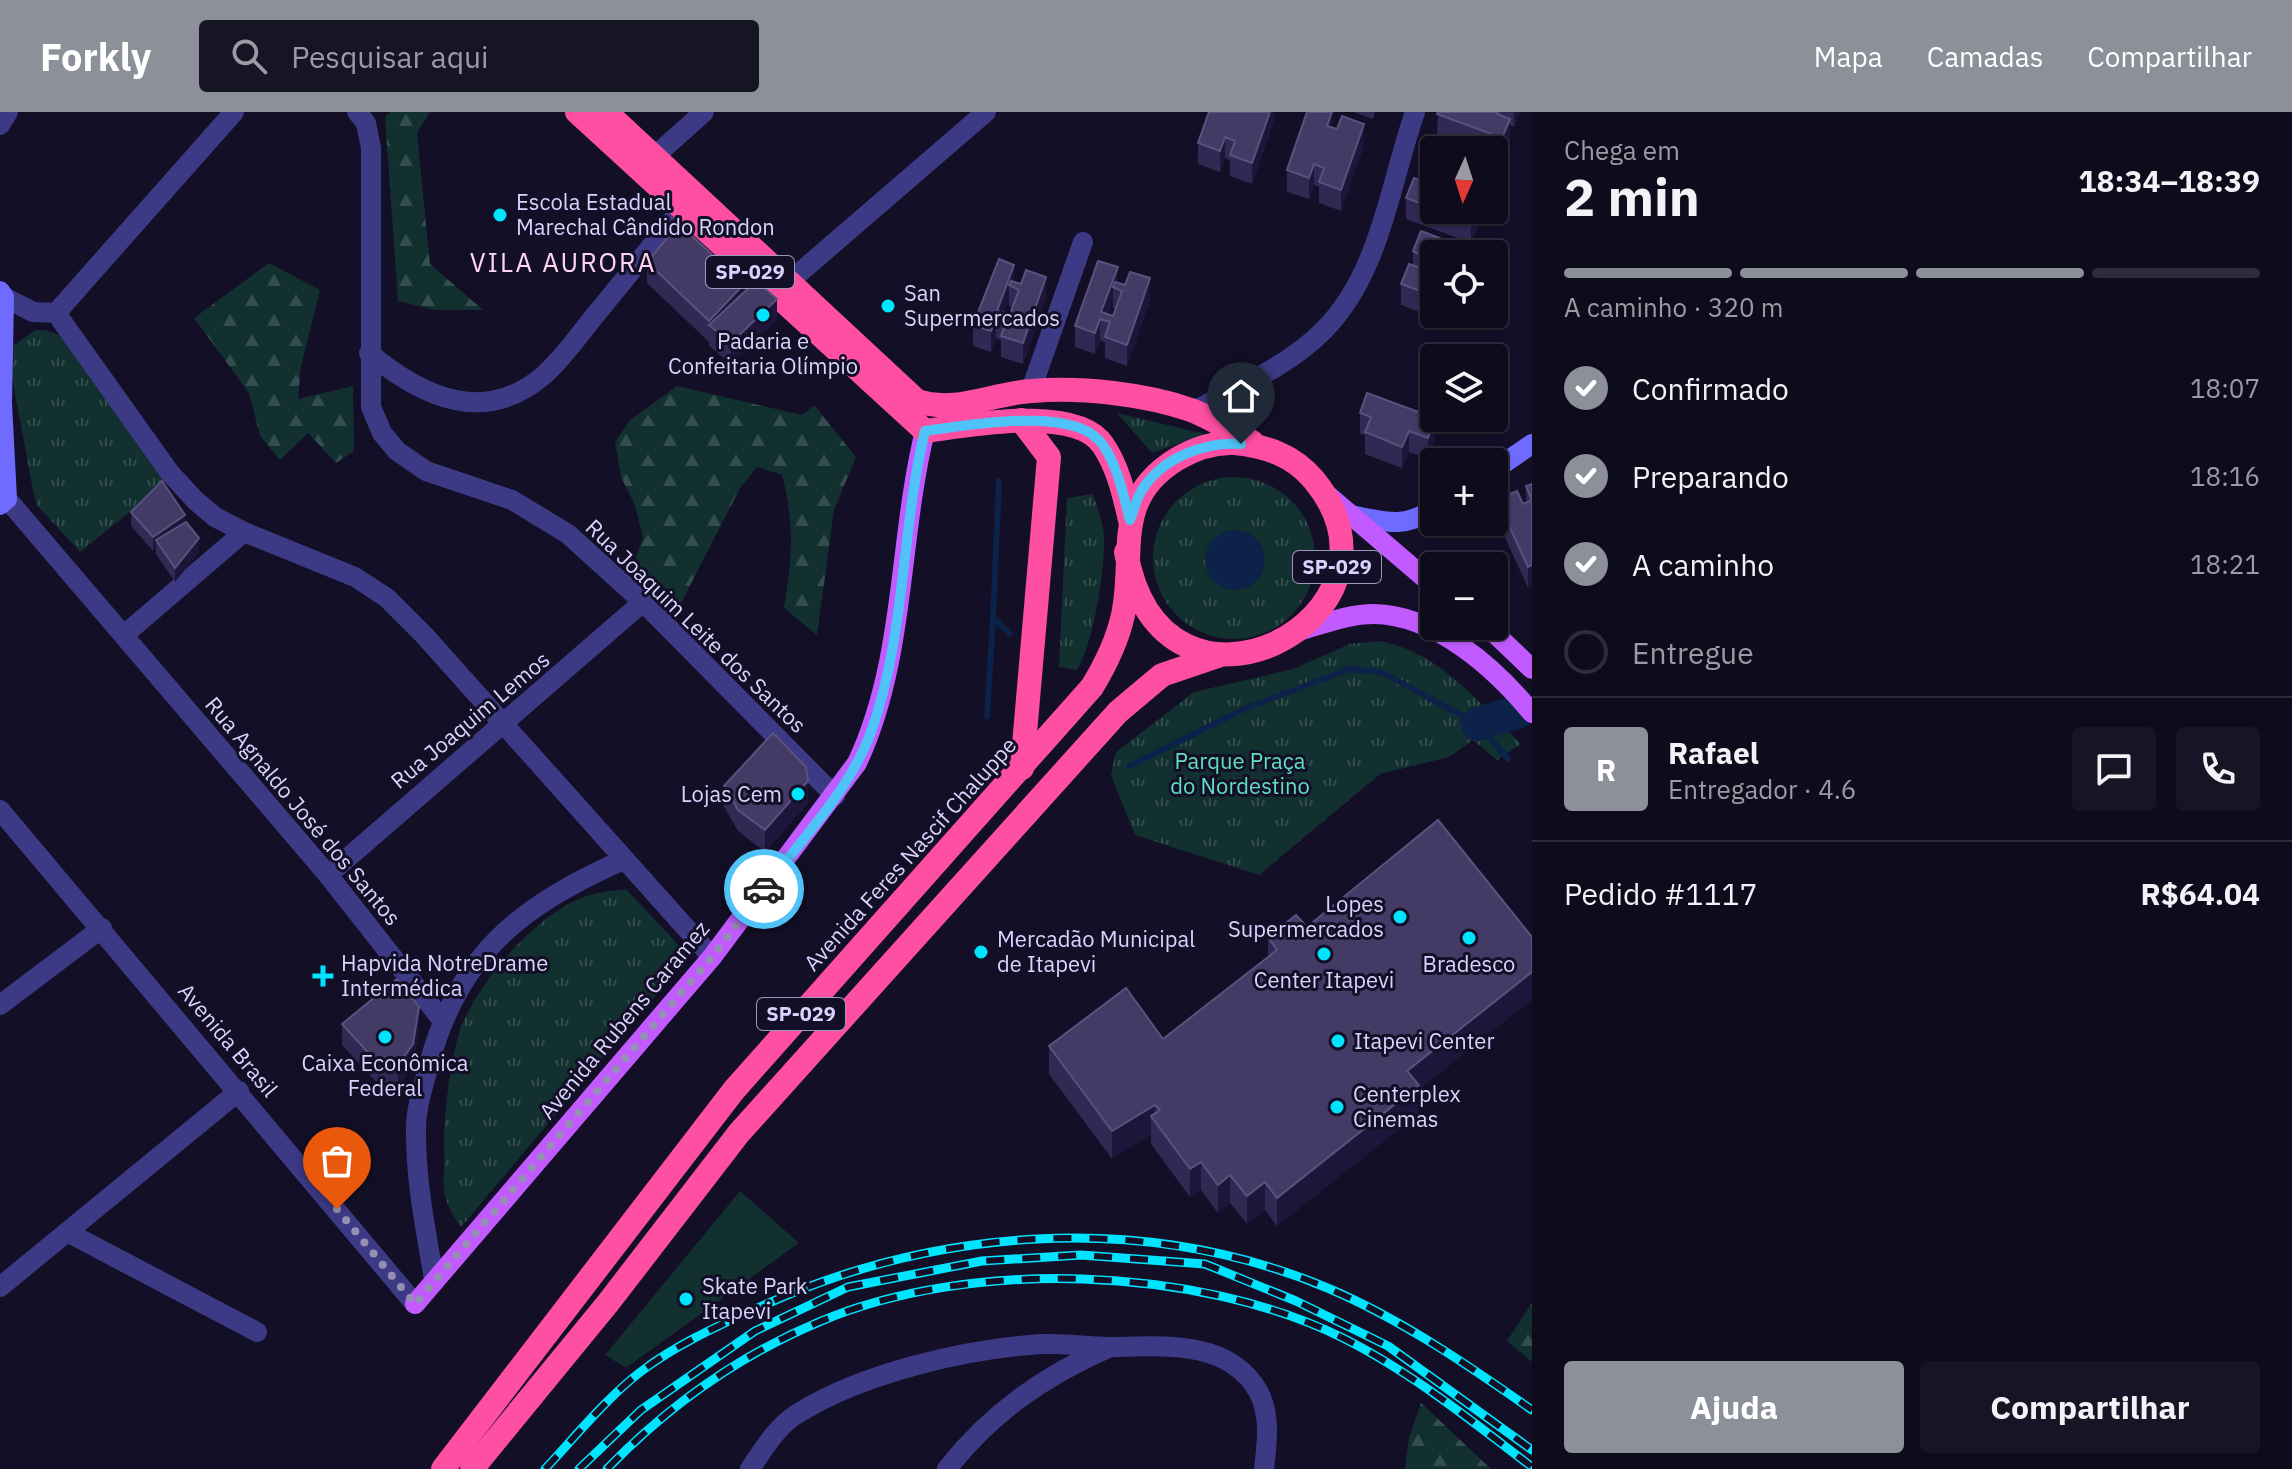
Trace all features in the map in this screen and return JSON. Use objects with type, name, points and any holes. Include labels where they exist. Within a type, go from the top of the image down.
[{"type":"highway","name":"SP-029","points":[[577,112],[925,431],[1021,420],[1087,431],[1102,443],[1120,481],[1130,520]]},
{"type":"highway","name":"SP-029","points":[[472,1469],[608,1303],[714,1163],[1118,712],[1162,675],[1221,655],[1247,654],[1276,646],[1302,630],[1322,607],[1335,580],[1340,550],[1336,520],[1324,492],[1306,471],[1283,455],[1257,445],[1194,411],[1141,399],[1031,390],[976,403],[932,406],[917,401],[606,112]]},
{"type":"highway","points":[[1021,420],[1049,457],[1022,768]]},
{"type":"highway","name":"SP-029","points":[[1221,655],[1188,645],[1164,629],[1144,607],[1131,581],[1126,552],[1130,520],[1142,490],[1165,466],[1183,455],[1225,442],[1257,445]]},
{"type":"highway","name":"Avenida Feres Nascif Chaluppe","points":[[443,1469],[734,1090],[1092,687],[1109,661],[1124,612],[1126,552]]},
{"type":"main road","name":"Avenida Rubens Caramez","points":[[415,1304],[712,957],[835,796],[866,743],[880,700],[894,633],[917,462],[925,431]]},
{"type":"main road","points":[[1324,492],[1420,574]]},
{"type":"main road","points":[[1302,630],[1349,616],[1376,614],[1404,619],[1432,630],[1472,656],[1508,683],[1532,713]]},
{"type":"main road","points":[[1502,640],[1532,669]]},
{"type":"street","points":[[0,125],[8,112]]},
{"type":"street","points":[[56,313],[234,112]]},
{"type":"street","name":"Rua Joaquim Leite dos Santos","points":[[357,112],[368,136],[373,185],[369,353],[371,407],[382,433],[397,451],[426,471],[512,500],[568,534],[643,602],[835,796]]},
{"type":"street","points":[[655,156],[704,112]]},
{"type":"street","points":[[790,281],[986,112]]},
{"type":"street","points":[[1194,411],[1296,352],[1323,332],[1350,300],[1369,262],[1415,112]]},
{"type":"street","points":[[369,353],[399,378],[424,392],[454,401],[491,401],[518,393],[544,375],[566,351],[681,210]]},
{"type":"street","points":[[1031,390],[1083,242]]},
{"type":"street","points":[[2,294],[33,312],[56,313]]},
{"type":"street","points":[[2,294],[4,502]]},
{"type":"street","points":[[56,313],[170,473],[215,517],[355,577],[387,598],[424,635],[712,957]]},
{"type":"street","points":[[1508,460],[1532,444]]},
{"type":"street","name":"Rua Agnaldo José dos Santos","points":[[4,502],[124,635],[328,875],[442,1020]]},
{"type":"street","points":[[1351,515],[1402,524],[1420,519]]},
{"type":"street","points":[[124,635],[244,532]]},
{"type":"street","name":"Rua Joaquim Lemos","points":[[328,875],[643,602]]},
{"type":"street","name":"Avenida Brasil","points":[[0,810],[415,1304]]},
{"type":"street","points":[[434,1279],[420,1196],[415,1132],[419,1103],[442,1020],[470,973],[508,927],[540,902],[623,860]]},
{"type":"street","points":[[0,1005],[102,928]]},
{"type":"street","points":[[0,1287],[239,1091]]},
{"type":"street","points":[[67,1232],[257,1332]]},
{"type":"street","points":[[750,1469],[768,1442],[794,1416],[821,1401],[893,1374],[1007,1347],[1045,1344],[1194,1348],[1222,1358],[1242,1372],[1258,1391],[1266,1415],[1264,1469]]},
{"type":"street","points":[[947,1469],[1000,1411],[1060,1371],[1112,1347]]},
{"type":"green space","points":[[391,112],[430,112],[417,133],[430,264],[483,310],[434,310],[398,301],[385,117]]},
{"type":"green space","points":[[269,263],[320,290],[301,366],[298,399],[353,386],[354,451],[336,463],[308,433],[280,460],[260,436],[249,393],[194,318]]},
{"type":"green space","points":[[35,330],[46,330],[61,336],[167,482],[80,552],[37,505],[34,496],[9,361],[13,346]]},
{"type":"green space","points":[[677,386],[802,415],[814,405],[856,457],[834,510],[817,635],[784,608],[791,542],[786,493],[782,475],[757,467],[740,488],[679,607],[629,575],[643,538],[635,505],[621,477],[615,442],[630,420]]},
{"type":"green space","points":[[1117,413],[1205,434],[1152,453]]},
{"type":"green space","points":[[1234,477],[1265,483],[1291,501],[1309,527],[1315,558],[1309,589],[1291,615],[1265,633],[1234,639],[1203,633],[1177,615],[1159,589],[1153,558],[1159,527],[1177,501],[1203,483]]},
{"type":"green space","points":[[1093,494],[1103,531],[1103,567],[1089,642],[1077,670],[1059,667],[1067,498]]},
{"type":"green space","name":"Parque Praça do Nordestino","points":[[1379,641],[1401,647],[1439,667],[1521,744],[1497,760],[1473,740],[1449,757],[1380,774],[1259,875],[1135,835],[1111,775],[1116,752],[1194,692],[1293,669],[1350,644]]},
{"type":"green space","points":[[626,889],[689,956],[461,1227],[445,1196],[444,1135],[454,1053],[470,1008],[497,968],[551,915],[590,895]]},
{"type":"green space","name":"Skate Park Itapevi","points":[[740,1191],[799,1243],[626,1368],[605,1355]]},
{"type":"green space","points":[[1532,1303],[1532,1362],[1507,1341]]},
{"type":"green space","points":[[1421,1403],[1491,1469],[1405,1469],[1409,1438]]},
{"type":"water","points":[[1235,530],[1257,538],[1265,560],[1257,582],[1235,590],[1213,582],[1205,560],[1213,538]]},
{"type":"building","points":[[1209,112],[1270,112],[1252,163],[1230,155],[1235,141],[1225,137],[1220,151],[1198,143]]},
{"type":"building","points":[[1307,112],[1332,112],[1327,126],[1337,129],[1342,116],[1364,124],[1341,190],[1319,182],[1324,168],[1314,164],[1309,178],[1287,170]]},
{"type":"building","points":[[1498,112],[1510,119],[1503,136],[1497,136],[1437,114]]},
{"type":"building","points":[[1414,178],[1420,180],[1420,203],[1406,198]]},
{"type":"building","points":[[679,224],[744,284],[709,321],[647,262]]},
{"type":"building","points":[[1421,231],[1444,240],[1420,240],[1420,255],[1413,251]]},
{"type":"building","points":[[999,259],[1014,265],[997,311],[1010,314],[1019,290],[1009,285],[1011,281],[1021,284],[1026,270],[1046,277],[1023,343],[1001,336],[1006,321],[996,317],[991,331],[973,325]]},
{"type":"building","points":[[1098,261],[1118,267],[1101,312],[1113,316],[1122,291],[1113,287],[1115,282],[1125,285],[1130,272],[1150,278],[1127,345],[1105,337],[1110,322],[1100,319],[1095,333],[1075,326]]},
{"type":"building","points":[[1409,264],[1420,268],[1420,291],[1401,284]]},
{"type":"building","points":[[756,281],[777,299],[731,343],[709,325]]},
{"type":"building","points":[[1367,393],[1420,412],[1420,432],[1430,432],[1428,438],[1409,431],[1402,447],[1365,432],[1371,417],[1360,413]]},
{"type":"building","points":[[162,481],[185,515],[153,537],[131,512]]},
{"type":"building","points":[[1532,484],[1532,500],[1526,486]]},
{"type":"building","points":[[1517,491],[1523,504],[1532,500],[1532,565],[1528,567],[1508,523],[1508,495]]},
{"type":"building","points":[[186,522],[199,538],[175,568],[156,540]]},
{"type":"building","points":[[773,733],[806,767],[808,781],[765,830],[738,810],[724,786]]},
{"type":"building","name":"Itapevi Center","points":[[1438,820],[1532,937],[1532,972],[1407,1071],[1419,1085],[1277,1198],[1265,1182],[1247,1196],[1230,1175],[1218,1185],[1201,1162],[1190,1169],[1151,1116],[1160,1110],[1155,1105],[1112,1131],[1049,1046],[1126,988],[1163,1039],[1277,950],[1268,937],[1296,915],[1307,927]]},
{"type":"building","name":"Caixa Econômica Federal","points":[[397,979],[419,1007],[413,1044],[398,1065],[375,1060],[342,1024]]},
{"type":"waterway","points":[[999,481],[993,618],[1010,634]]},
{"type":"waterway","points":[[987,716],[993,618]]},
{"type":"waterway","points":[[1130,766],[1244,709],[1349,669],[1381,672],[1478,724],[1508,759]]},
{"type":"waterway","points":[[1478,724],[1517,712]]},
{"type":"railway","points":[[545,1469],[604,1404],[643,1370],[722,1324],[818,1283],[889,1261],[963,1247],[1037,1239],[1111,1239],[1186,1247],[1259,1264],[1357,1301],[1459,1360],[1532,1410]]},
{"type":"railway","points":[[579,1469],[641,1410],[755,1331],[848,1287],[982,1261],[1081,1255],[1205,1264],[1296,1301],[1388,1346],[1532,1450]]},
{"type":"railway","points":[[607,1469],[654,1424],[706,1385],[760,1350],[819,1322],[878,1301],[943,1287],[1012,1280],[1082,1279],[1153,1284],[1221,1296],[1285,1314],[1343,1338],[1417,1382],[1532,1467]]},
{"type":"way so far","points":[[337,1209],[415,1304],[712,957],[764,889]]},
{"type":"place","name":"Escola Estadual Marechal Cândido Rondon","points":[[500,215]]},
{"type":"place","name":"San Supermercados","points":[[888,306]]},
{"type":"place","name":"Padaria e Confeitaria Olímpio","points":[[763,315]]},
{"type":"place","name":"Lojas Cem","points":[[798,794]]},
{"type":"place","name":"Lopes Supermercados","points":[[1400,917]]},
{"type":"place","name":"Bradesco","points":[[1469,938]]},
{"type":"place","name":"Mercadão Municipal de Itapevi","points":[[981,952]]},
{"type":"place","name":"Center Itapevi","points":[[1324,954]]},
{"type":"place","name":"Hapvida NotreDrame Intermédica","points":[[323,976]]},
{"type":"place","name":"Caixa Econômica Federal","points":[[385,1037]]},
{"type":"place","name":"Itapevi Center","points":[[1338,1041]]},
{"type":"place","name":"Centerplex Cinemas","points":[[1337,1107]]},
{"type":"place","name":"Skate Park Itapevi","points":[[686,1299]]},
{"type":"district","name":"VILA AURORA","points":[[563,263]]},
{"type":"route","points":[[764,889],[835,796],[857,763],[871,733],[892,648],[917,462],[925,431],[1021,420],[1087,431],[1102,443],[1120,481],[1130,520],[1142,490],[1165,466],[1193,450],[1225,442],[1241,444]]}]
